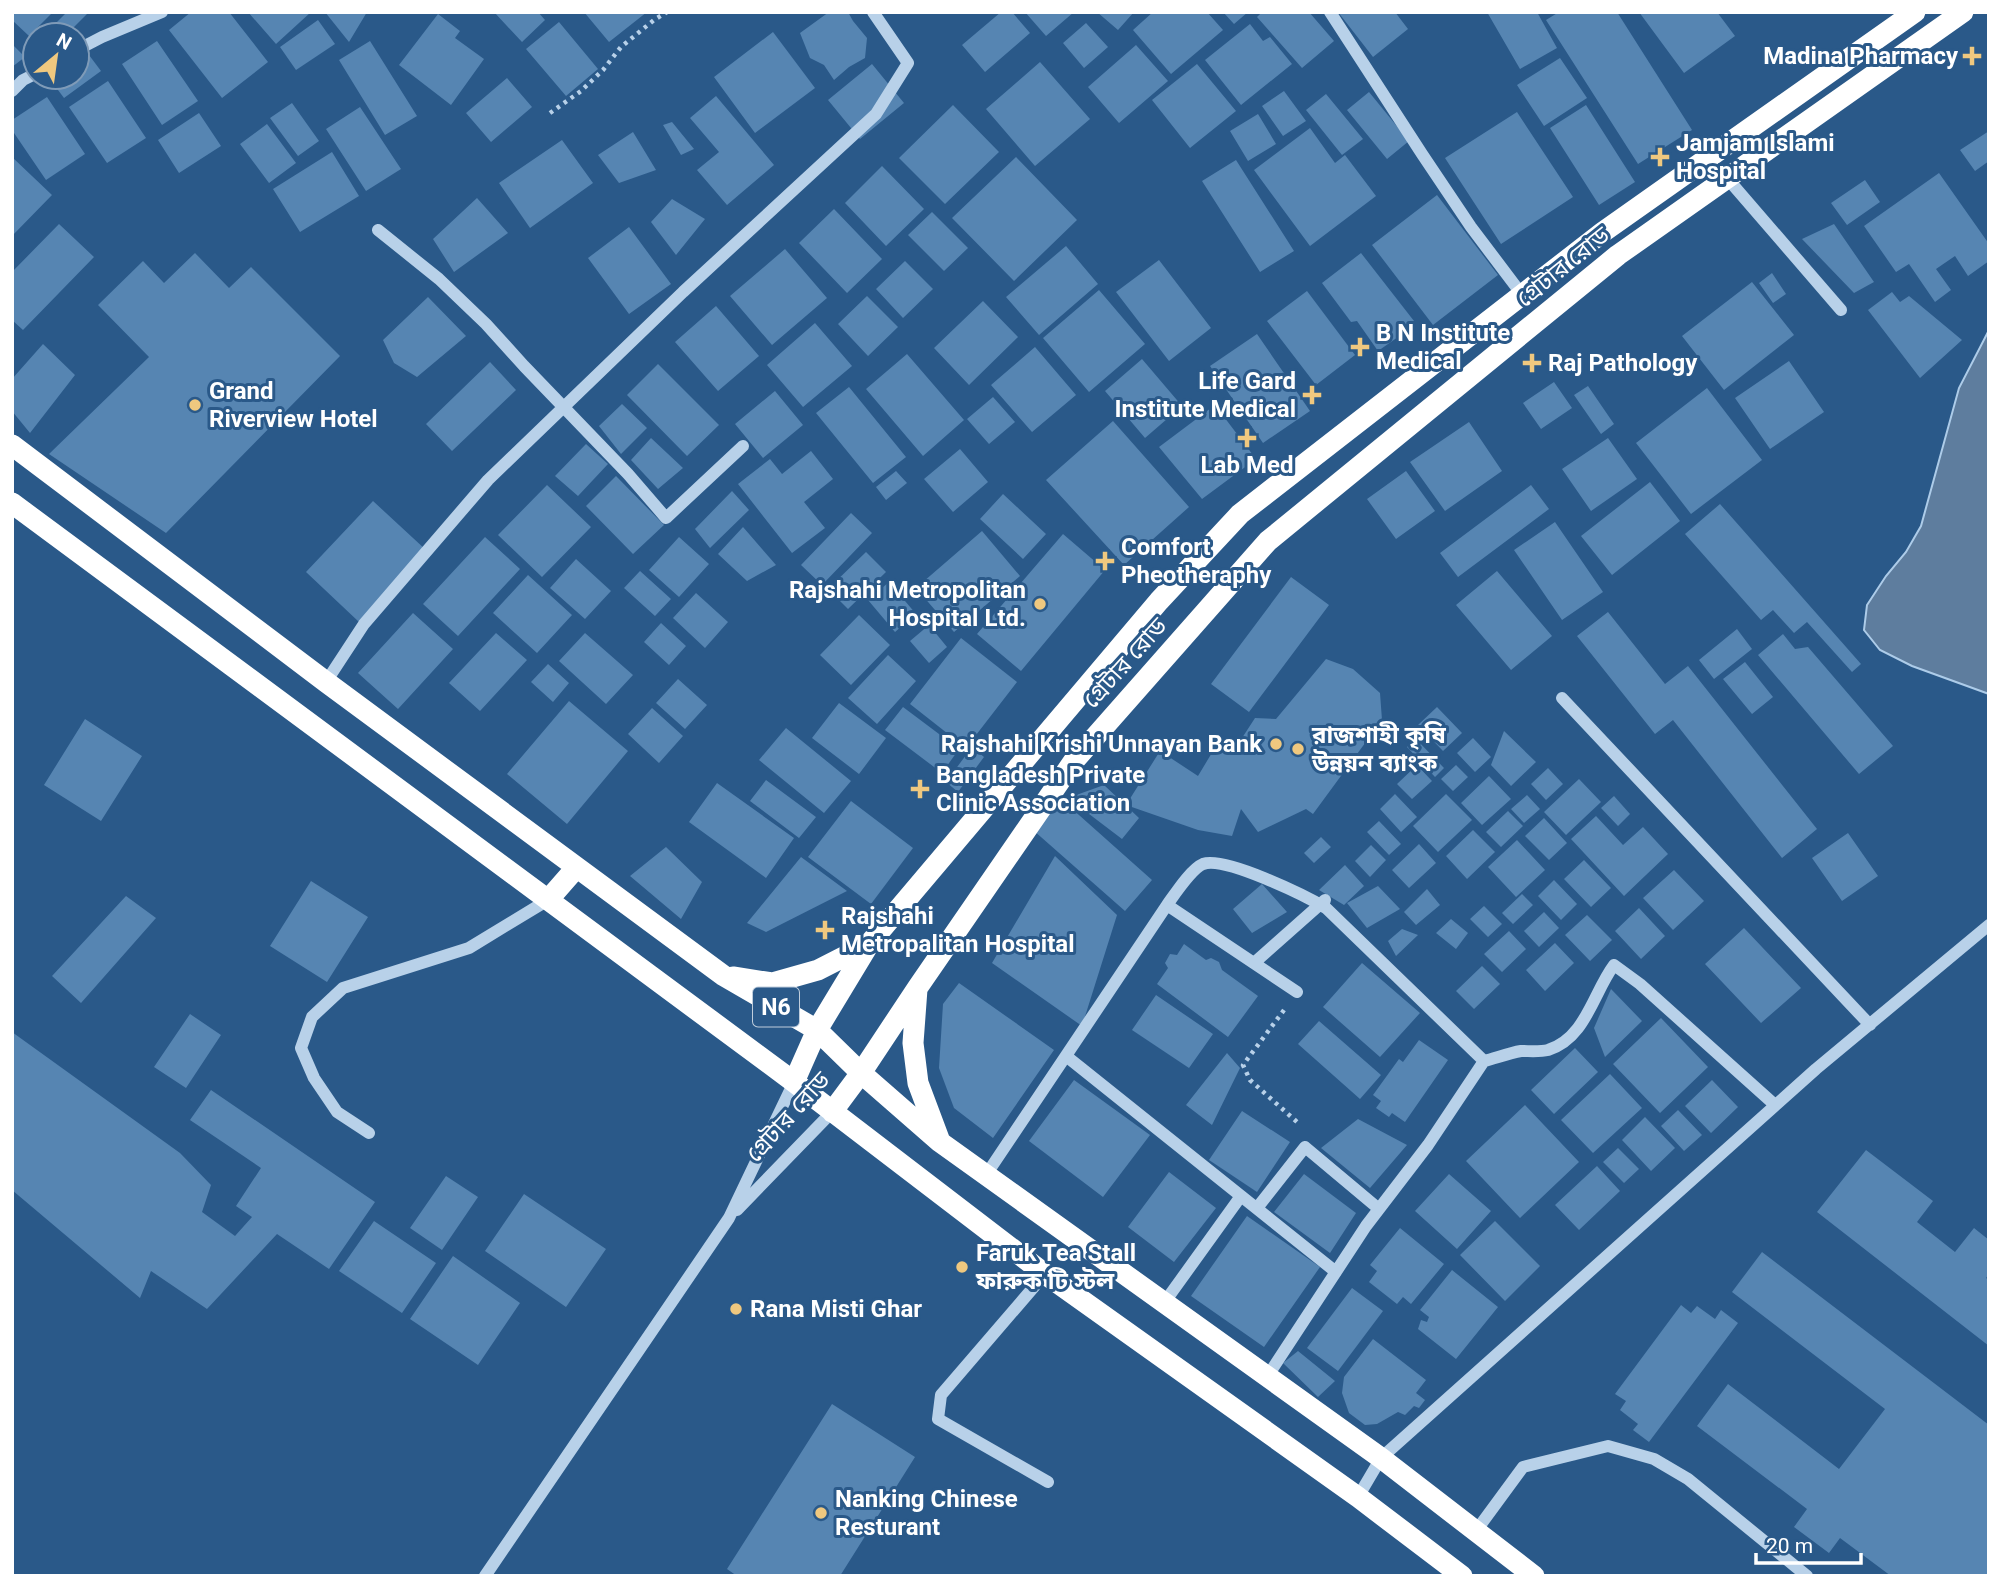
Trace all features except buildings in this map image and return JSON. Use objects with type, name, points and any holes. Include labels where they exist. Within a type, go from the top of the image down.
[{"type":"highway","name":"গ্রেটার রোড","points":[[794,1082],[817,1030],[869,944],[1159,601],[1240,514],[1603,232],[1916,12]]},
{"type":"highway","name":"গ্রেটার রোড","points":[[831,1112],[861,1073],[1073,762],[1268,541],[1618,255],[1963,12]]},
{"type":"highway","name":"N6","points":[[12,445],[723,976],[817,1030],[861,1073],[940,1142],[1381,1458],[1534,1576]]},
{"type":"highway","name":"N6","points":[[12,503],[794,1082],[1045,1274],[1358,1497],[1462,1576]]},
{"type":"highway","points":[[548,901],[576,868]]},
{"type":"highway","points":[[723,976],[772,983],[818,970],[869,944]]},
{"type":"highway","points":[[918,987],[913,1043],[918,1083],[940,1142]]},
{"type":"street","points":[[91,43],[162,12]]},
{"type":"street","points":[[327,682],[364,624],[488,480],[683,292],[876,114],[908,64],[873,12]]},
{"type":"street","points":[[1331,12],[1471,227],[1523,296]]},
{"type":"street","points":[[1727,178],[1841,310]]},
{"type":"street","points":[[378,230],[439,279],[486,324],[666,518],[743,446]]},
{"type":"street","points":[[1562,698],[1870,1025]]},
{"type":"street","points":[[986,1174],[1167,905],[1201,864],[1209,863],[1255,874],[1301,893],[1326,908],[1484,1061]]},
{"type":"street","points":[[1254,963],[1326,899]]},
{"type":"street","points":[[369,1133],[337,1112],[314,1078],[301,1048],[312,1017],[343,988],[469,948],[548,901]]},
{"type":"street","points":[[1167,905],[1297,992]]},
{"type":"street","points":[[1358,1497],[1381,1458],[1775,1105],[1989,925]]},
{"type":"street","points":[[1267,1377],[1379,1209],[1427,1145],[1484,1061],[1517,1052],[1548,1050],[1572,1036],[1590,1011],[1603,980],[1614,965],[1640,984],[1775,1105]]},
{"type":"street","points":[[1066,1056],[1336,1272]]},
{"type":"street","name":"গ্রেটার রোড","points":[[485,1576],[729,1218],[794,1082]]},
{"type":"street","name":"গ্রেটার রোড","points":[[729,1218],[831,1112]]},
{"type":"street","points":[[1257,1208],[1305,1147],[1379,1209]]},
{"type":"street","points":[[1164,1303],[1241,1196]]},
{"type":"street","points":[[1045,1274],[941,1395],[938,1419],[1048,1482]]},
{"type":"street","points":[[1476,1531],[1523,1467],[1608,1446],[1654,1459],[1688,1479],[1807,1576]]},
{"type":"path","points":[[550,113],[581,92],[621,47],[667,12]]},
{"type":"path","points":[[1297,992],[1243,1065],[1250,1080],[1297,1122],[1305,1147]]},
{"type":"water","points":[[1989,330],[1989,694],[1912,666],[1880,650],[1864,630],[1867,605],[1906,552],[1921,526],[1959,388]]},
{"type":"place","name":"Madina Pharmacy","points":[[1972,56]]},
{"type":"place","name":"Jamjam Islami Hospital","points":[[1660,157]]},
{"type":"place","name":"B N Institute Medical","points":[[1360,347]]},
{"type":"place","name":"Raj Pathology","points":[[1532,363]]},
{"type":"place","name":"Life Gard Institute Medical","points":[[1312,395]]},
{"type":"place","name":"Grand Riverview Hotel","points":[[195,405]]},
{"type":"place","name":"Lab Med","points":[[1247,438]]},
{"type":"place","name":"Comfort Pheotheraphy","points":[[1105,561]]},
{"type":"place","name":"Rajshahi Metropolitan Hospital Ltd.","points":[[1040,604]]},
{"type":"place","name":"Rajshahi Krishi Unnayan Bank","points":[[1276,744]]},
{"type":"place","name":"রাজশাহী কৃষি উন্নয়ন ব্যাংক","points":[[1298,749]]},
{"type":"place","name":"Bangladesh Private Clinic Association","points":[[920,789]]},
{"type":"place","name":"Rajshahi Metropalitan Hospital","points":[[825,930]]},
{"type":"place","name":"Faruk Tea Stall ফারুক টি স্টল","points":[[962,1267]]},
{"type":"place","name":"Rana Misti Ghar","points":[[736,1309]]},
{"type":"place","name":"Nanking Chinese Resturant","points":[[821,1513]]}]
